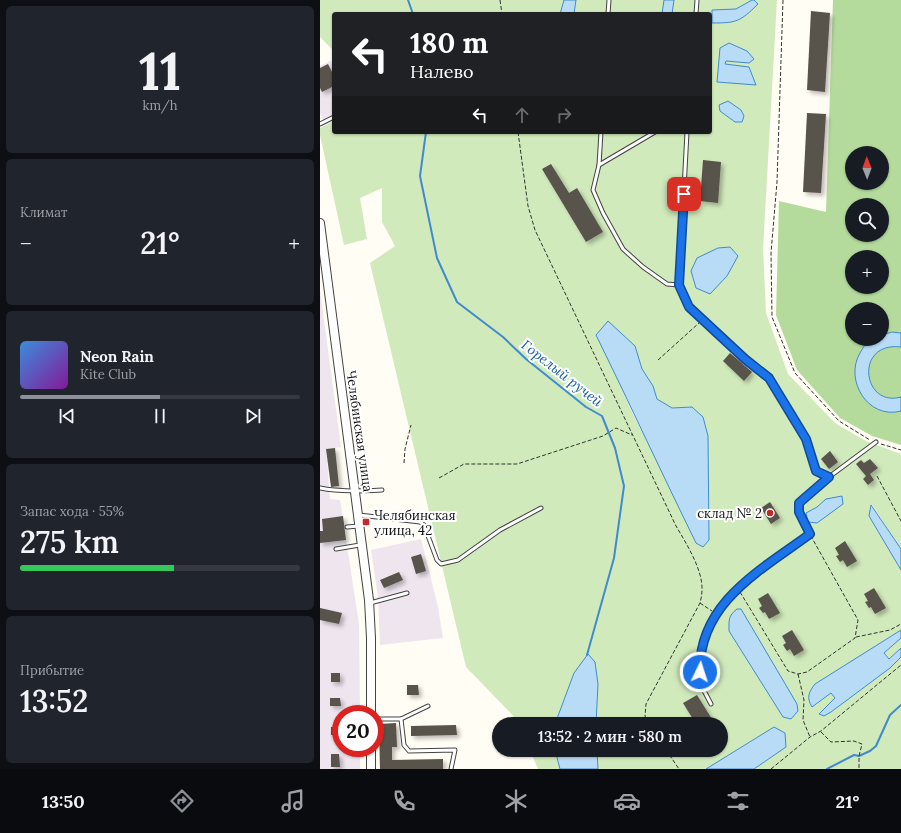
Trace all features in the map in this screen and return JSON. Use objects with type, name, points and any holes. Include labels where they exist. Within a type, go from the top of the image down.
[{"type":"street","name":"Челябинская улица","points":[[320,223],[370,603],[372,662],[371,705]]},
{"type":"street","points":[[371,757],[371,769]]},
{"type":"lane","points":[[608,12],[609,0]]},
{"type":"lane","points":[[696,12],[698,0]]},
{"type":"lane","points":[[320,124],[332,118]]},
{"type":"lane","points":[[601,134],[599,164],[593,190],[603,213],[623,249],[643,268],[667,284],[679,285]]},
{"type":"lane","points":[[599,164],[652,134]]},
{"type":"lane","points":[[687,134],[679,285],[689,307],[745,359],[769,378],[806,439],[816,471],[829,477]]},
{"type":"lane","points":[[711,704],[701,685],[700,659],[709,627],[716,613],[737,588],[810,534],[799,512],[799,503],[829,477],[876,442]]},
{"type":"lane","points":[[320,488],[356,491],[382,490]]},
{"type":"lane","points":[[359,515],[420,522],[424,525],[437,560],[441,564],[458,560],[500,530],[540,508]]},
{"type":"lane","points":[[347,527],[360,526]]},
{"type":"lane","points":[[336,549],[363,545]]},
{"type":"lane","points":[[370,603],[407,593]]},
{"type":"lane","points":[[384,719],[401,719],[428,706]]},
{"type":"lane","points":[[401,719],[404,745],[409,752],[455,750],[451,769]]},
{"type":"path","points":[[500,0],[502,12]]},
{"type":"path","points":[[783,0],[777,182],[771,253],[772,317],[795,372],[839,421],[876,442],[901,450]]},
{"type":"path","points":[[518,134],[528,206],[535,230],[632,436],[676,526],[688,545],[701,577],[702,590],[700,603],[646,704],[646,717]]},
{"type":"path","points":[[658,360],[703,319]]},
{"type":"path","points":[[404,463],[405,449],[411,425]]},
{"type":"path","points":[[439,478],[464,464],[516,464],[604,436],[616,428],[632,436]]},
{"type":"path","points":[[877,476],[901,521]]},
{"type":"path","points":[[810,534],[858,620],[855,638]]},
{"type":"path","points":[[737,588],[788,671],[798,674],[807,672],[855,638],[890,630],[901,624]]},
{"type":"path","points":[[700,603],[716,613]]},
{"type":"path","points":[[771,769],[810,737],[821,731],[901,665]]},
{"type":"path","points":[[798,674],[804,700],[803,720],[810,737]]},
{"type":"path","points":[[821,731],[831,742],[854,741],[862,744],[859,756],[859,769]]},
{"type":"path","points":[[671,757],[679,769]]},
{"type":"shaded area","points":[[332,62],[332,123],[326,126],[320,113],[320,66]]},
{"type":"shaded area","points":[[320,290],[341,447],[326,449],[330,499],[340,500],[359,624],[360,705],[332,705],[332,757],[360,757],[360,769],[320,769]]},
{"type":"shaded area","points":[[421,539],[438,607],[443,638],[380,645],[378,597],[371,550]]},
{"type":"green space","points":[[320,0],[777,0],[763,249],[766,313],[788,374],[835,423],[866,441],[901,454],[901,549],[872,505],[869,516],[901,570],[901,630],[883,641],[813,707],[831,692],[835,697],[824,716],[890,668],[901,657],[901,769],[754,769],[786,747],[774,727],[728,755],[728,717],[596,717],[598,684],[574,673],[558,717],[514,717],[466,667],[370,263],[395,246],[382,222],[382,188],[360,198],[367,239],[344,245],[320,135],[320,128],[332,123],[332,134],[712,134],[712,12],[332,12],[332,49],[320,37]],"holes":[[[635,346],[642,369],[653,386],[657,399],[672,408],[692,407],[708,436],[709,540],[703,547],[632,412],[619,382]],[[729,631],[791,719],[783,717]]]},
{"type":"green space","points":[[833,0],[901,0],[901,445],[872,436],[840,418],[797,370],[776,315],[779,201],[826,212]]},
{"type":"green space","points":[[901,638],[901,648],[888,659],[884,653]]},
{"type":"green space","points":[[533,757],[557,757],[560,769],[538,769]]},
{"type":"green space","points":[[597,757],[725,757],[706,769],[598,769]]},
{"type":"water","points":[[564,0],[576,0],[574,12],[561,12]]},
{"type":"water","points":[[664,0],[674,0],[672,12],[662,12]]},
{"type":"water","points":[[752,0],[758,4],[742,18],[727,23],[712,23],[712,10],[736,9]]},
{"type":"water","points":[[729,43],[747,51],[754,59],[749,63],[726,61],[725,64],[749,67],[756,85],[717,82],[720,48]]},
{"type":"water","points":[[728,101],[741,110],[744,116],[742,122],[735,122],[720,111],[719,105]]},
{"type":"water","points":[[730,247],[738,256],[727,276],[710,294],[696,288],[691,271],[697,258],[718,248]]},
{"type":"water","points":[[608,321],[635,346],[642,369],[653,386],[657,399],[672,408],[692,407],[703,417],[708,436],[709,540],[703,547],[696,543],[596,335]]},
{"type":"water","points":[[889,333],[901,333],[901,347],[886,348],[876,354],[870,363],[869,374],[871,384],[878,393],[888,398],[901,397],[901,411],[889,412],[878,410],[869,404],[862,396],[857,386],[855,375],[856,364],[864,346],[889,346]]},
{"type":"water","points":[[842,496],[843,504],[817,523],[808,522],[806,513],[817,507],[826,499]]},
{"type":"water","points":[[871,505],[901,549],[901,570],[869,516]]},
{"type":"water","points":[[737,609],[741,609],[797,704],[798,711],[791,719],[783,717],[729,631],[730,618]]},
{"type":"water","points":[[901,630],[901,638],[884,653],[889,659],[901,648],[901,657],[890,668],[824,716],[819,714],[835,698],[831,693],[812,707],[809,700],[809,695],[815,684]]},
{"type":"water","points":[[588,654],[595,662],[598,684],[596,717],[558,717],[574,673]]},
{"type":"water","points":[[774,727],[785,733],[786,747],[754,769],[706,769],[725,757],[728,757],[728,755]]},
{"type":"water","points":[[557,757],[597,757],[598,769],[560,769]]},
{"type":"building","points":[[811,11],[830,13],[825,92],[807,90]]},
{"type":"building","points":[[328,64],[332,72],[332,87],[322,92],[320,88],[320,68]]},
{"type":"building","points":[[807,113],[826,114],[821,193],[803,192]]},
{"type":"building","points":[[703,160],[721,162],[718,203],[700,201]]},
{"type":"building","points":[[551,164],[569,193],[577,188],[603,232],[586,242],[542,169]]},
{"type":"building","points":[[730,353],[752,372],[744,381],[723,361]]},
{"type":"building","points":[[335,448],[339,486],[331,487],[326,449]]},
{"type":"building","points":[[830,451],[838,462],[829,469],[821,459]]},
{"type":"building","points":[[870,459],[878,468],[870,474],[874,480],[868,485],[863,479],[866,476],[856,464],[861,460],[864,463]]},
{"type":"building","name":"склад № 2","points":[[770,502],[780,518],[771,524],[761,508]]},
{"type":"building","points":[[343,516],[346,540],[320,543],[320,531],[323,531],[322,519]]},
{"type":"building","points":[[845,541],[857,561],[847,567],[843,560],[840,562],[836,556],[839,555],[835,548]]},
{"type":"building","points":[[421,554],[426,571],[416,574],[411,557]]},
{"type":"building","points":[[399,572],[403,580],[384,588],[380,580]]},
{"type":"building","points":[[874,588],[886,608],[875,614],[871,607],[869,608],[865,602],[868,601],[864,594]]},
{"type":"building","points":[[768,593],[780,613],[769,619],[765,612],[763,613],[759,608],[762,606],[758,599]]},
{"type":"building","points":[[320,608],[342,613],[339,624],[320,620]]},
{"type":"building","points":[[792,630],[804,650],[794,656],[790,649],[787,651],[783,645],[786,643],[782,636]]},
{"type":"building","points":[[331,673],[340,673],[340,682],[331,682]]},
{"type":"building","points":[[407,685],[418,685],[419,695],[407,695]]},
{"type":"building","points":[[697,695],[711,717],[692,717],[683,703]]},
{"type":"building","points":[[330,698],[340,698],[341,705],[330,706]]},
{"type":"building","points":[[396,723],[397,747],[392,747],[392,760],[443,759],[443,769],[380,769],[380,757],[384,757],[384,724]]},
{"type":"building","points":[[456,725],[457,735],[411,736],[411,726]]},
{"type":"building","points":[[332,754],[332,757],[339,757],[340,767],[331,767]]},
{"type":"waterway","name":"Горелый ручей","points":[[408,0],[412,12]]},
{"type":"waterway","name":"Горелый ручей","points":[[426,134],[420,176],[437,258],[457,302],[503,337],[526,359],[586,407],[602,416],[615,448],[624,486],[614,558],[587,655]]},
{"type":"waterway","points":[[827,769],[854,755],[859,756],[870,751],[876,746],[890,715],[901,705]]},
{"type":"place","name":"склад № 2","points":[[770,513]]},
{"type":"place","name":"Челябинская улица, 42","points":[[366,522]]},
{"type":"route","points":[[684,194],[679,285],[689,307],[745,359],[769,378],[806,439],[816,471],[829,477],[799,503],[799,512],[810,534],[737,588],[716,613],[709,627],[700,659],[700,672]]}]
